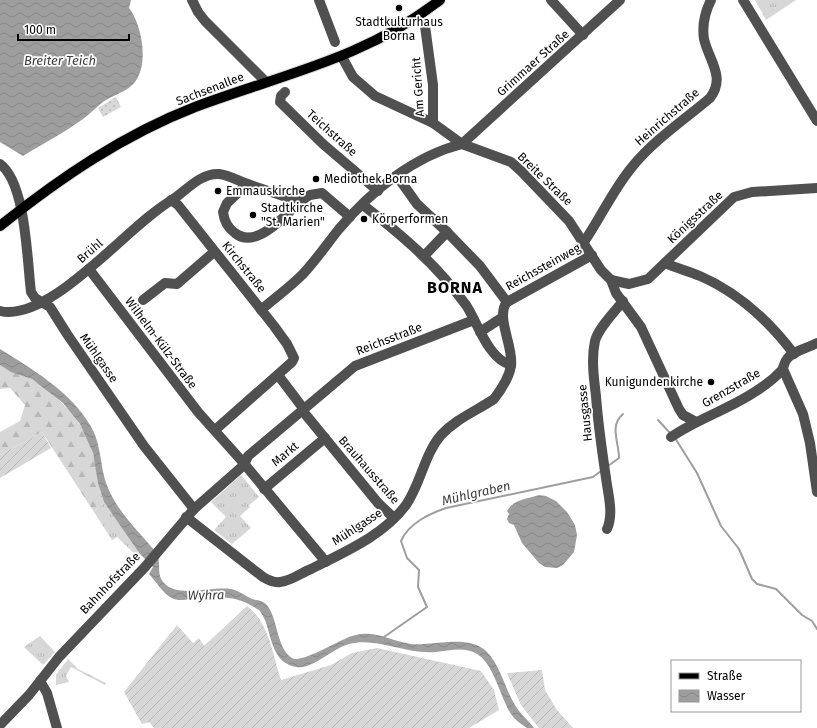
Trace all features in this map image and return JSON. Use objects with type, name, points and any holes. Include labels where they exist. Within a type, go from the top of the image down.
[{"type":"main road","name":"Sachsenallee","points":[[0,226],[80,166],[146,128],[194,108],[342,57],[399,28],[437,1]]},
{"type":"street","points":[[192,0],[198,12],[205,21],[266,82]]},
{"type":"street","points":[[319,0],[335,42]]},
{"type":"street","points":[[551,0],[583,35]]},
{"type":"street","name":"Grimmaer Straße","points":[[462,144],[620,0]]},
{"type":"street","name":"Heinrichstraße","points":[[584,242],[596,225],[613,192],[632,166],[647,151],[710,98],[715,92],[717,80],[706,48],[704,28],[705,17],[710,0]]},
{"type":"street","points":[[743,0],[817,121]]},
{"type":"street","name":"Am Gericht","points":[[425,26],[433,85],[433,123]]},
{"type":"street","name":"Breite Straße","points":[[342,57],[353,76],[375,96],[433,123],[462,144],[510,162],[569,221],[601,270],[611,280],[613,288],[641,326],[679,409],[683,415],[696,422]]},
{"type":"street","name":"Teichstraße","points":[[286,92],[281,96],[280,102],[323,144],[378,191]]},
{"type":"street","points":[[261,310],[301,276],[350,217],[378,191],[421,160],[444,148],[462,144]]},
{"type":"street","name":"Mühlgasse","points":[[0,164],[12,178],[21,209],[31,292],[35,298],[50,307],[144,446],[194,509]]},
{"type":"street","name":"Brühl","points":[[0,311],[18,311],[41,302],[89,269],[139,224],[184,189],[211,175],[225,175],[247,184],[280,193],[299,202]]},
{"type":"street","points":[[397,176],[418,204],[480,266],[507,302],[502,310],[511,365]]},
{"type":"street","points":[[247,184],[228,203],[223,212],[227,224],[238,236],[246,239],[265,232],[282,220],[299,202],[310,195],[322,193],[350,217]]},
{"type":"street","name":"Königsstraße","points":[[611,280],[630,284],[648,279],[734,198],[752,192],[817,188]]},
{"type":"street","name":"Kirchstraße","points":[[171,200],[178,205],[261,310],[292,353],[294,358],[292,362],[278,375]]},
{"type":"street","points":[[363,205],[407,239],[424,256],[466,306],[484,339],[501,361],[511,365]]},
{"type":"street","points":[[424,256],[447,232]]},
{"type":"street","points":[[143,300],[165,283],[178,284],[214,252]]},
{"type":"street","name":"Reichssteinweg","points":[[507,302],[592,256]]},
{"type":"street","points":[[665,263],[710,280],[739,298],[760,316],[794,354]]},
{"type":"street","name":"Wilhelm-Külz-Straße","points":[[89,269],[198,412],[215,430]]},
{"type":"street","name":"Hausgasse","points":[[607,529],[610,522],[594,380],[596,341],[601,330],[623,301]]},
{"type":"street","points":[[480,332],[503,317]]},
{"type":"street","name":"Reichsstraße","points":[[304,412],[355,366],[474,320]]},
{"type":"street","name":"Grenzstraße","points":[[673,435],[752,394],[783,369],[786,359],[817,343]]},
{"type":"street","name":"Mühlgasse","points":[[186,518],[263,577],[274,582],[287,581],[326,562],[378,531],[394,518],[405,506],[415,490],[435,442],[451,425],[494,399],[503,385],[511,365]]},
{"type":"street","points":[[783,369],[805,421],[817,492]]},
{"type":"street","points":[[325,438],[304,412],[278,375],[215,430],[326,562]]},
{"type":"street","name":"Markt","points":[[244,464],[248,456],[304,412]]},
{"type":"street","name":"Markt","points":[[264,489],[325,438]]},
{"type":"street","name":"Brauhausstraße","points":[[325,438],[378,503],[394,518]]},
{"type":"street","name":"Bahnhofstraße","points":[[0,725],[48,669],[144,567],[194,509],[244,464]]},
{"type":"street","points":[[40,680],[47,693],[57,728]]},
{"type":"green space","points":[[755,0],[796,0],[766,20]]},
{"type":"green space","points":[[116,97],[121,107],[103,117],[98,108]]},
{"type":"green space","points":[[0,365],[33,380],[43,387],[62,403],[78,421],[93,454],[100,490],[104,502],[94,512],[42,432],[0,455],[0,432],[20,421],[25,405],[10,388],[0,389]]},
{"type":"green space","points":[[42,432],[51,448],[0,478],[0,455]]},
{"type":"green space","points":[[241,475],[259,497],[249,505],[250,507],[240,516],[251,528],[232,544],[214,530],[226,517],[211,502]]},
{"type":"green space","points":[[104,502],[131,538],[141,560],[117,537],[112,540],[94,512]]},
{"type":"green space","points":[[247,606],[260,621],[265,630],[273,650],[281,680],[331,665],[352,653],[377,648],[481,671],[494,690],[499,710],[469,728],[154,728],[149,722],[142,724],[124,692],[177,625],[193,643],[199,638],[204,646]]},
{"type":"green space","points":[[40,636],[55,652],[43,665],[24,647]]},
{"type":"green space","points":[[68,659],[78,669],[106,683],[105,685],[71,667],[66,676],[69,682],[56,685],[56,675]]},
{"type":"green space","points":[[542,670],[545,690],[557,710],[573,728],[539,728],[521,705],[507,673]]},
{"type":"water","name":"Breiter Teich","points":[[0,0],[131,0],[129,8],[140,32],[143,51],[141,69],[138,77],[132,85],[100,104],[76,124],[23,156],[0,142]]},
{"type":"water","name":"Wyhra","points":[[0,349],[50,382],[82,413],[96,437],[104,476],[113,498],[125,516],[155,551],[159,559],[161,579],[164,583],[177,590],[186,591],[223,588],[231,589],[252,599],[263,602],[268,606],[282,646],[286,653],[292,658],[297,659],[312,655],[346,638],[360,634],[382,636],[411,644],[460,642],[479,646],[491,657],[499,670],[515,705],[534,728],[527,728],[518,722],[507,707],[488,665],[477,654],[467,650],[425,652],[381,644],[360,642],[343,646],[309,665],[296,667],[288,665],[282,661],[274,649],[265,620],[259,610],[241,601],[233,599],[209,598],[181,600],[174,599],[169,596],[149,574],[153,567],[140,554],[104,502],[98,483],[93,453],[80,424],[63,403],[32,379],[11,372],[0,365]]},
{"type":"water","points":[[539,495],[546,496],[556,501],[567,512],[575,525],[577,535],[574,552],[563,565],[557,568],[545,567],[539,563],[522,543],[514,525],[509,523],[507,519],[509,514],[507,511],[513,504]]},
{"type":"waterway","name":"Mühlgraben","points":[[608,466],[619,458],[616,424],[623,414]]},
{"type":"waterway","name":"Mühlgraben","points":[[658,420],[670,433]]},
{"type":"waterway","name":"Mühlgraben","points":[[675,438],[697,473],[721,526],[739,549],[752,579],[757,584],[776,589],[802,615],[812,621],[817,629]]},
{"type":"waterway","name":"Mühlgraben","points":[[384,637],[427,607],[418,587],[419,570],[407,558],[401,541],[414,524],[426,516],[446,508],[593,477],[601,471]]},
{"type":"place","name":"Stadtkulturhaus Borna","points":[[399,8]]},
{"type":"place","name":"Mediothek Borna","points":[[316,179]]},
{"type":"place","name":"Emmauskirche","points":[[218,191]]},
{"type":"place","name":"Stadtkirche \"St. Marien\"","points":[[253,215]]},
{"type":"place","name":"Körperformen","points":[[364,219]]},
{"type":"place","name":"Kunigundenkirche","points":[[711,382]]},
{"type":"district","name":"BORNA","points":[[455,287]]}]
